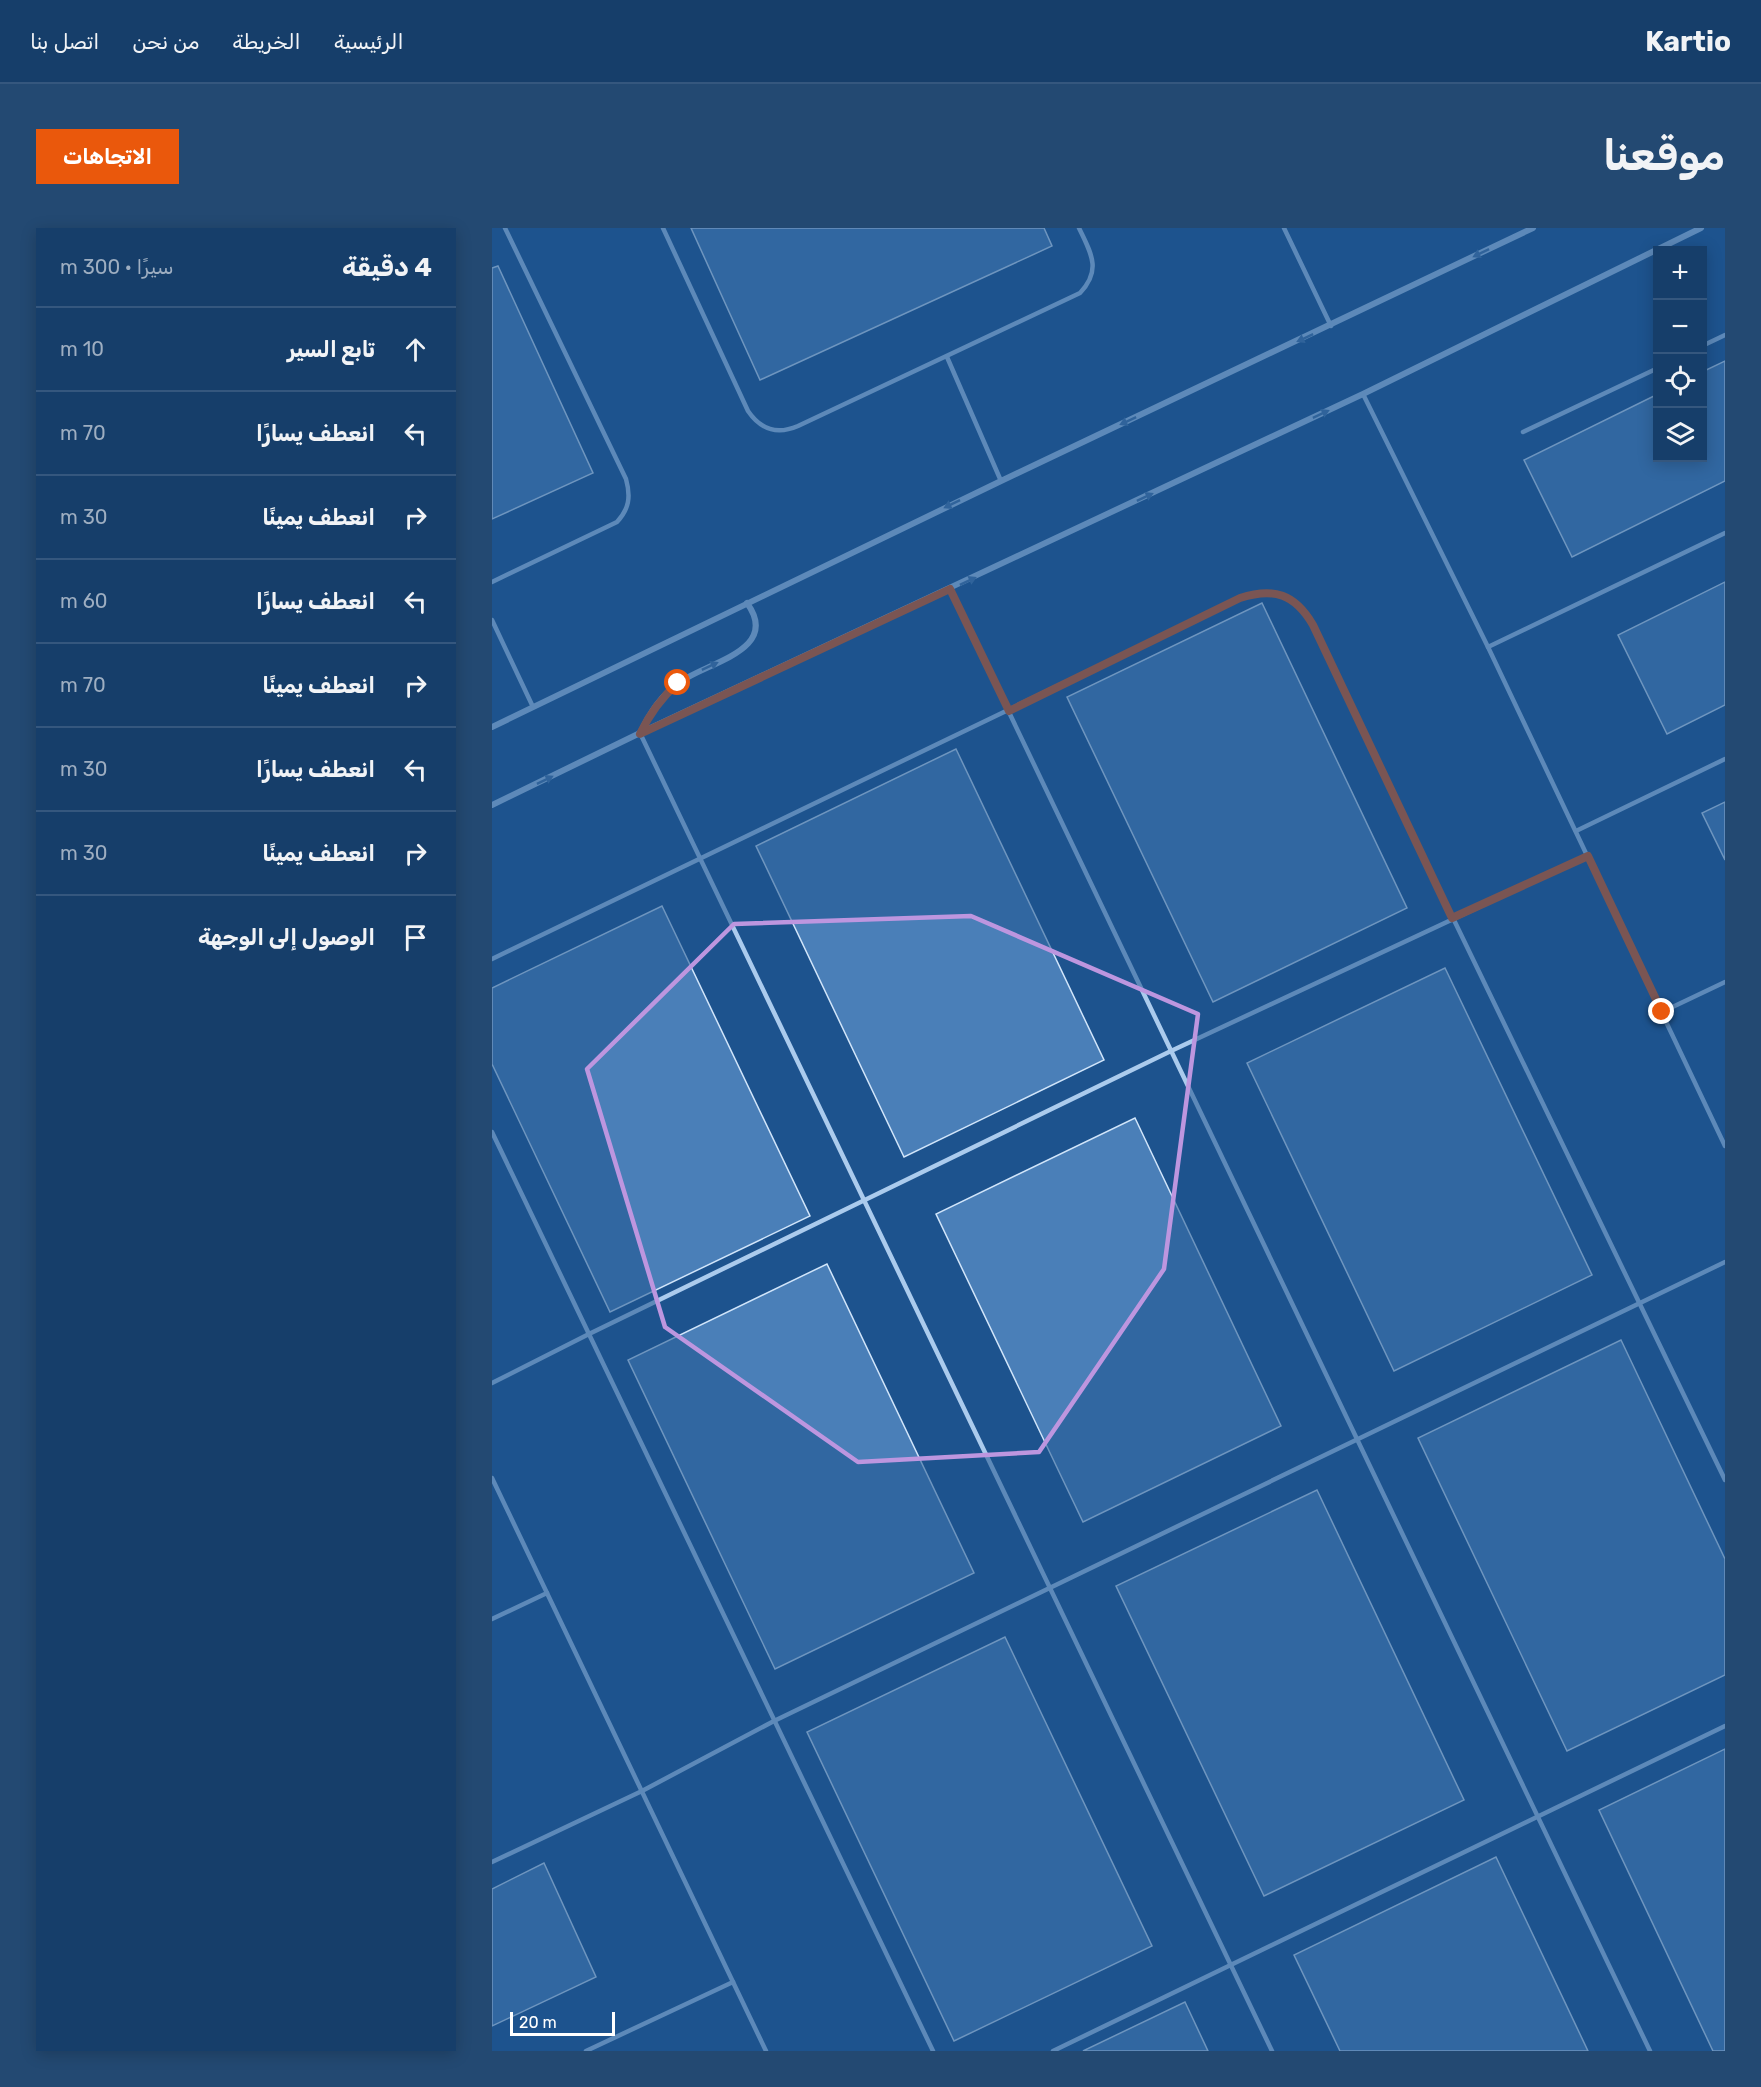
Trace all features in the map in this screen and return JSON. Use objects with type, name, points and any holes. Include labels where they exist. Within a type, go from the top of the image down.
[{"type":"street","points":[[492,727],[1001,480],[1331,326],[1533,228]]},
{"type":"street","points":[[492,805],[1363,394],[1701,228]]},
{"type":"street","points":[[640,734],[649,714],[662,697],[678,683],[747,646],[754,637],[756,625],[754,613],[747,603]]},
{"type":"lane","points":[[492,582],[617,522],[625,513],[630,490],[505,228]]},
{"type":"lane","points":[[663,228],[748,411],[755,421],[776,431],[788,431],[1080,293],[1088,284],[1093,261],[1079,228]]},
{"type":"lane","points":[[1284,228],[1331,326]]},
{"type":"lane","points":[[1707,344],[1725,336]]},
{"type":"lane","points":[[946,357],[1001,480]]},
{"type":"lane","points":[[1523,432],[1653,370]]},
{"type":"lane","points":[[1363,394],[1488,647],[1725,1146]]},
{"type":"lane","points":[[1488,647],[1725,533]]},
{"type":"lane","points":[[950,589],[1650,2051]]},
{"type":"lane","points":[[492,960],[1240,598],[1257,592],[1275,593],[1291,599],[1304,610],[1313,625],[1452,918],[1725,1479]]},
{"type":"lane","points":[[492,620],[533,707]]},
{"type":"lane","points":[[640,734],[1272,2051]]},
{"type":"lane","points":[[1576,831],[1725,759]]},
{"type":"lane","points":[[492,1383],[1171,1051],[1588,856]]},
{"type":"lane","points":[[1662,1012],[1725,982]]},
{"type":"lane","points":[[492,1132],[933,2051]]},
{"type":"lane","points":[[492,1862],[642,1791],[774,1721],[1725,1262]]},
{"type":"lane","points":[[492,1478],[766,2051]]},
{"type":"lane","points":[[492,1619],[547,1593]]},
{"type":"lane","points":[[1053,2051],[1725,1726]]},
{"type":"lane","points":[[586,2051],[733,1982]]},
{"type":"highlighted area","points":[[971,916],[1198,1014],[1164,1269],[1039,1452],[858,1462],[665,1327],[587,1069],[734,924]]},
{"type":"building","points":[[691,228],[1044,228],[1052,246],[760,380]]},
{"type":"building","points":[[498,266],[593,473],[492,519],[492,268]]},
{"type":"building","points":[[1725,361],[1725,481],[1572,557],[1524,460],[1653,396],[1653,462],[1707,462],[1707,370]]},
{"type":"building","points":[[1725,582],[1725,705],[1667,734],[1618,635]]},
{"type":"building","points":[[1262,603],[1407,908],[1213,1002],[1067,697]]},
{"type":"building","points":[[956,749],[1104,1060],[904,1157],[756,846]]},
{"type":"building","points":[[1725,802],[1725,860],[1702,813]]},
{"type":"building","points":[[662,906],[810,1216],[610,1312],[492,1064],[492,988]]},
{"type":"building","points":[[1445,968],[1592,1275],[1394,1371],[1247,1063]]},
{"type":"building","points":[[1135,1118],[1281,1426],[1083,1522],[936,1214]]},
{"type":"building","points":[[827,1264],[974,1573],[775,1669],[628,1360]]},
{"type":"building","points":[[1621,1340],[1725,1559],[1725,1675],[1567,1751],[1418,1438]]},
{"type":"building","points":[[1317,1490],[1464,1800],[1264,1896],[1116,1586]]},
{"type":"building","points":[[1005,1637],[1152,1946],[954,2041],[807,1732]]},
{"type":"building","points":[[1725,1749],[1725,2051],[1713,2051],[1599,1810]]},
{"type":"building","points":[[1496,1857],[1588,2051],[1340,2051],[1294,1955]]},
{"type":"building","points":[[544,1863],[596,1977],[492,2026],[492,1889]]},
{"type":"building","points":[[1185,2002],[1208,2051],[1083,2051]]},
{"type":"route","points":[[678,683],[662,697],[649,714],[640,734],[950,589],[1009,711],[1240,598],[1257,592],[1275,593],[1291,599],[1304,610],[1313,625],[1452,918],[1588,856],[1662,1012]]}]
